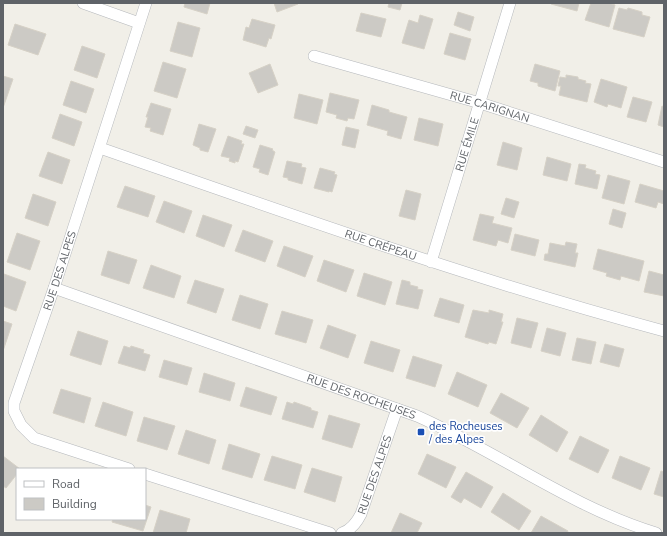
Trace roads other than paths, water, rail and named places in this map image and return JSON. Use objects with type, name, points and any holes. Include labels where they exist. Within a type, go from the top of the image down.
[{"type":"street","points":[[83,3],[139,23]]},
{"type":"street","name":"RUE DES ALPES","points":[[126,468],[34,438],[21,425],[16,417],[14,403],[54,288],[146,3]]},
{"type":"street","name":"RUE ÉMILE","points":[[431,262],[510,3]]},
{"type":"street","name":"RUE CARIGNAN","points":[[314,56],[480,103],[664,162]]},
{"type":"street","name":"RUE CRÉPEAU","points":[[100,148],[431,262],[600,314],[664,331]]},
{"type":"street","name":"RUE DES ROCHEUSES","points":[[54,288],[397,409],[448,430],[612,518],[656,533]]},
{"type":"street","name":"RUE DES ALPES","points":[[342,533],[346,532],[354,525],[361,514],[397,409]]},
{"type":"street","points":[[146,474],[330,533]]},
{"type":"place","name":"des Rocheuses / des Alpes","points":[[421,432]]}]
